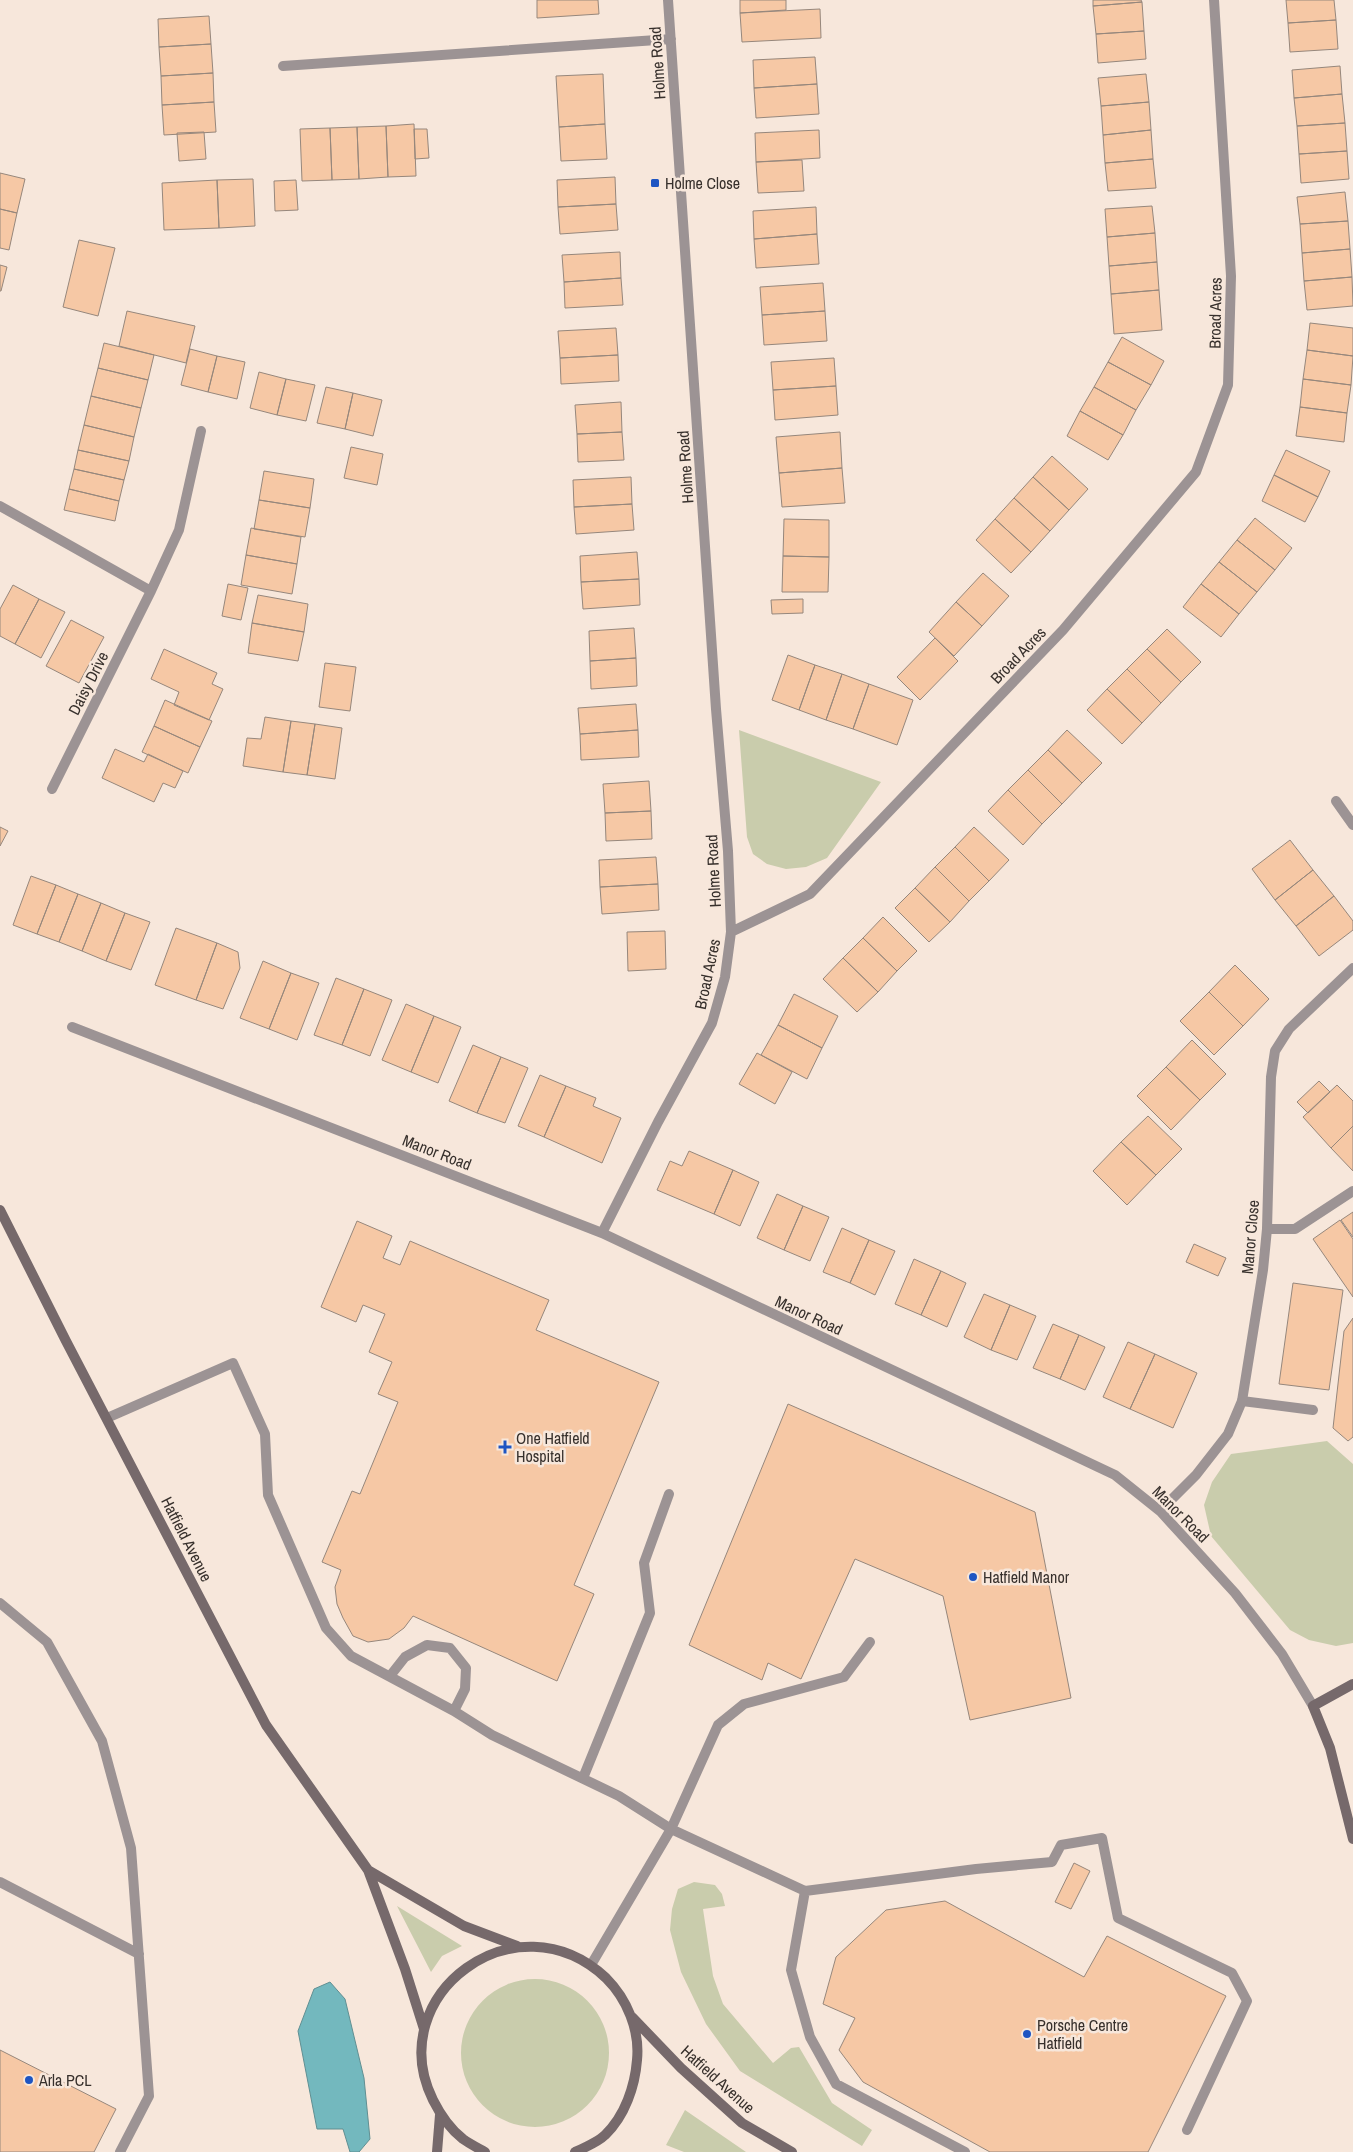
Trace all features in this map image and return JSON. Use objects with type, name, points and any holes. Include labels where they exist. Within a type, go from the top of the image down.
[{"type":"street","name":"Holme Road","points":[[668,0],[716,709],[728,851],[731,932]]},
{"type":"street","name":"Broad Acres","points":[[602,1233],[658,1122],[712,1022],[725,977],[731,932],[810,894],[1062,630],[1196,472],[1228,385],[1232,276],[1214,0]]},
{"type":"street","points":[[283,66],[670,39]]},
{"type":"street","name":"Daisy Drive","points":[[52,789],[151,591],[179,530],[201,431]]},
{"type":"street","points":[[0,506],[151,591]]},
{"type":"street","points":[[1336,801],[1353,825]]},
{"type":"street","name":"Manor Close","points":[[1160,1511],[1196,1475],[1228,1434],[1242,1401],[1263,1270],[1267,1229],[1271,1077],[1276,1051],[1289,1029],[1353,968]]},
{"type":"street","name":"Manor Road","points":[[72,1027],[602,1233],[1116,1475],[1160,1511],[1235,1593],[1282,1654],[1314,1706],[1330,1748],[1353,1839]]},
{"type":"street","points":[[1267,1229],[1295,1229],[1353,1190]]},
{"type":"street","name":"Hatfield Avenue","points":[[0,1210],[266,1725],[368,1870],[405,1969],[424,2029]]},
{"type":"street","points":[[107,1418],[233,1363],[265,1434],[268,1495],[326,1628],[351,1656],[454,1711],[492,1735],[564,1772],[583,1778],[619,1796],[670,1829],[805,1890],[976,1869],[1052,1862],[1061,1846],[1102,1838],[1118,1918],[1232,1973],[1247,2001],[1187,2130]]},
{"type":"street","points":[[1242,1401],[1313,1410]]},
{"type":"street","points":[[583,1778],[650,1613],[644,1563],[669,1494]]},
{"type":"street","points":[[0,1603],[47,1642],[102,1742],[131,1848],[149,2096],[120,2152]]},
{"type":"street","points":[[592,1965],[670,1829],[718,1725],[744,1704],[844,1676],[870,1642]]},
{"type":"street","points":[[390,1676],[405,1657],[427,1645],[450,1648],[466,1668],[465,1688],[454,1711]]},
{"type":"street","points":[[1314,1706],[1353,1684]]},
{"type":"street","name":"Hatfield Avenue","points":[[368,1870],[464,1926],[517,1946]]},
{"type":"street","points":[[0,1882],[139,1954]]},
{"type":"street","points":[[805,1890],[791,1970],[810,2037],[836,2084],[965,2152]]},
{"type":"street","points":[[486,2152],[462,2138],[440,2115],[427,2088],[421,2059],[424,2029],[437,1999],[458,1974],[485,1956],[517,1946],[543,1946],[569,1953],[592,1965],[616,1988],[632,2017],[638,2048],[635,2080],[623,2110],[604,2135],[578,2152]]},
{"type":"street","name":"Hatfield Avenue","points":[[632,2017],[681,2068],[742,2122],[792,2152]]},
{"type":"street","points":[[437,2152],[440,2115]]},
{"type":"green space","points":[[739,730],[881,782],[827,858],[806,867],[786,869],[767,864],[753,854],[747,837]]},
{"type":"green space","points":[[1327,1441],[1353,1464],[1353,1643],[1336,1646],[1309,1640],[1290,1630],[1211,1536],[1204,1505],[1212,1482],[1231,1454]]},
{"type":"green space","points":[[694,1882],[715,1885],[722,1894],[725,1906],[703,1909],[713,1976],[723,2004],[773,2063],[791,2048],[799,2047],[832,2103],[872,2130],[862,2146],[740,2071],[706,2024],[681,1972],[670,1930],[672,1909],[678,1889]]},
{"type":"green space","points":[[397,1906],[462,1946],[442,1956],[431,1972]]},
{"type":"green space","points":[[535,1979],[563,1985],[587,2001],[603,2025],[609,2053],[603,2081],[587,2105],[563,2121],[535,2127],[507,2121],[483,2105],[467,2081],[461,2053],[467,2025],[483,2001],[507,1985]]},
{"type":"green space","points":[[685,2110],[746,2152],[684,2152],[666,2145]]},
{"type":"water","points":[[330,1982],[345,1999],[364,2078],[370,2139],[359,2152],[350,2152],[343,2129],[317,2129],[298,2031],[314,1989]]},
{"type":"building","points":[[537,0],[598,0],[599,14],[537,18]]},
{"type":"building","points":[[740,0],[786,0],[786,10],[740,13]]},
{"type":"building","points":[[1093,0],[1141,0],[1142,2],[1093,6]]},
{"type":"building","points":[[1286,0],[1334,0],[1336,20],[1288,23]]},
{"type":"building","points":[[1142,2],[1144,31],[1096,34],[1093,6]]},
{"type":"building","points":[[820,9],[821,38],[742,42],[740,13]]},
{"type":"building","points":[[209,16],[211,44],[159,47],[158,19]]},
{"type":"building","points":[[1336,20],[1338,49],[1290,52],[1288,23]]},
{"type":"building","points":[[1144,31],[1146,59],[1098,63],[1096,34]]},
{"type":"building","points":[[211,44],[213,73],[161,76],[159,47]]},
{"type":"building","points":[[815,57],[817,84],[754,88],[753,60]]},
{"type":"building","points":[[1340,66],[1342,94],[1294,98],[1292,70]]},
{"type":"building","points":[[213,73],[214,102],[162,105],[161,76]]},
{"type":"building","points":[[603,74],[605,124],[559,127],[556,76]]},
{"type":"building","points":[[1146,74],[1149,102],[1101,106],[1098,78]]},
{"type":"building","points":[[817,84],[819,114],[756,118],[754,88]]},
{"type":"building","points":[[1342,94],[1345,123],[1297,126],[1294,98]]},
{"type":"building","points":[[214,102],[216,132],[164,135],[162,105]]},
{"type":"building","points":[[1149,102],[1151,130],[1103,135],[1101,106]]},
{"type":"building","points":[[1345,123],[1347,151],[1299,154],[1297,126]]},
{"type":"building","points":[[414,124],[416,176],[388,177],[386,126]]},
{"type":"building","points":[[605,124],[607,159],[561,161],[559,127]]},
{"type":"building","points":[[386,126],[388,177],[359,179],[357,127]]},
{"type":"building","points":[[357,127],[359,179],[332,180],[330,128]]},
{"type":"building","points":[[330,128],[332,180],[302,181],[300,129]]},
{"type":"building","points":[[414,129],[427,129],[429,158],[415,159]]},
{"type":"building","points":[[819,130],[820,158],[756,162],[755,133]]},
{"type":"building","points":[[1151,130],[1153,159],[1105,163],[1103,135]]},
{"type":"building","points":[[204,132],[206,159],[179,161],[177,133]]},
{"type":"building","points":[[1347,151],[1349,179],[1301,183],[1299,154]]},
{"type":"building","points":[[1153,159],[1156,188],[1108,191],[1105,163]]},
{"type":"building","points":[[802,160],[804,191],[758,193],[756,162]]},
{"type":"building","points":[[0,173],[25,179],[17,213],[0,209]]},
{"type":"building","points":[[615,177],[616,204],[558,207],[557,180]]},
{"type":"building","points":[[253,179],[255,226],[219,228],[217,180]]},
{"type":"building","points":[[217,180],[219,228],[164,230],[162,183]]},
{"type":"building","points":[[296,180],[298,210],[275,211],[274,181]]},
{"type":"building","points":[[1345,192],[1348,221],[1300,224],[1297,197]]},
{"type":"building","points":[[616,204],[618,230],[560,234],[558,207]]},
{"type":"building","points":[[1152,206],[1155,233],[1107,237],[1105,209]]},
{"type":"building","points":[[816,207],[817,234],[754,239],[753,211]]},
{"type":"building","points":[[0,209],[17,213],[9,250],[0,248]]},
{"type":"building","points":[[1348,221],[1350,249],[1302,253],[1300,224]]},
{"type":"building","points":[[1155,233],[1157,262],[1109,266],[1107,237]]},
{"type":"building","points":[[817,234],[819,264],[756,268],[754,239]]},
{"type":"building","points":[[79,240],[115,248],[98,316],[63,307]]},
{"type":"building","points":[[1350,249],[1352,277],[1304,281],[1302,253]]},
{"type":"building","points":[[620,252],[621,278],[564,282],[562,255]]},
{"type":"building","points":[[1157,262],[1159,290],[1111,294],[1109,266]]},
{"type":"building","points":[[0,265],[7,267],[1,291],[0,291]]},
{"type":"building","points":[[1352,277],[1353,306],[1307,310],[1304,281]]},
{"type":"building","points":[[621,278],[623,305],[565,308],[564,282]]},
{"type":"building","points":[[823,283],[825,311],[762,315],[760,287]]},
{"type":"building","points":[[1159,290],[1162,330],[1114,334],[1111,294]]},
{"type":"building","points":[[127,311],[195,326],[186,363],[119,346]]},
{"type":"building","points":[[825,311],[827,341],[764,345],[762,315]]},
{"type":"building","points":[[1310,323],[1353,328],[1353,356],[1307,350]]},
{"type":"building","points":[[616,328],[618,355],[560,358],[558,331]]},
{"type":"building","points":[[1122,337],[1164,361],[1151,385],[1108,362]]},
{"type":"building","points":[[104,343],[154,355],[148,380],[98,368]]},
{"type":"building","points":[[190,349],[217,356],[208,392],[181,385]]},
{"type":"building","points":[[1307,350],[1353,356],[1351,385],[1303,379]]},
{"type":"building","points":[[618,355],[619,381],[561,384],[560,358]]},
{"type":"building","points":[[217,356],[245,362],[237,399],[208,392]]},
{"type":"building","points":[[834,358],[836,386],[773,390],[771,362]]},
{"type":"building","points":[[1108,362],[1151,385],[1136,410],[1094,387]]},
{"type":"building","points":[[98,368],[148,380],[141,408],[91,396]]},
{"type":"building","points":[[259,372],[286,379],[277,415],[250,408]]},
{"type":"building","points":[[286,379],[315,385],[306,421],[277,415]]},
{"type":"building","points":[[1303,379],[1351,385],[1347,413],[1300,407]]},
{"type":"building","points":[[836,386],[838,415],[775,420],[773,390]]},
{"type":"building","points":[[326,387],[353,393],[345,429],[317,423]]},
{"type":"building","points":[[1094,387],[1136,410],[1123,435],[1080,411]]},
{"type":"building","points":[[353,393],[382,400],[373,436],[345,429]]},
{"type":"building","points":[[91,396],[141,408],[134,437],[84,425]]},
{"type":"building","points":[[621,402],[622,432],[577,434],[575,405]]},
{"type":"building","points":[[1300,407],[1347,413],[1344,442],[1296,436]]},
{"type":"building","points":[[1080,411],[1123,435],[1108,460],[1067,436]]},
{"type":"building","points":[[84,425],[134,437],[129,461],[78,450]]},
{"type":"building","points":[[622,432],[624,460],[578,462],[577,434]]},
{"type":"building","points":[[840,432],[842,468],[779,473],[776,437]]},
{"type":"building","points":[[351,447],[383,454],[377,485],[344,478]]},
{"type":"building","points":[[78,450],[129,461],[124,480],[74,469]]},
{"type":"building","points":[[1286,450],[1330,471],[1318,497],[1274,475]]},
{"type":"building","points":[[1052,456],[1088,489],[1069,510],[1033,477]]},
{"type":"building","points":[[842,468],[845,503],[782,507],[779,473]]},
{"type":"building","points":[[74,469],[124,480],[119,501],[69,489]]},
{"type":"building","points":[[264,471],[314,479],[310,508],[259,500]]},
{"type":"building","points":[[1274,475],[1318,497],[1305,522],[1262,501]]},
{"type":"building","points":[[631,477],[632,504],[574,507],[573,480]]},
{"type":"building","points":[[1033,477],[1069,510],[1050,531],[1014,498]]},
{"type":"building","points":[[69,489],[119,501],[115,521],[64,510]]},
{"type":"building","points":[[1014,498],[1050,531],[1031,552],[995,519]]},
{"type":"building","points":[[259,500],[310,508],[305,537],[254,529]]},
{"type":"building","points":[[632,504],[634,530],[576,534],[574,507]]},
{"type":"building","points":[[1255,518],[1292,548],[1275,570],[1237,540]]},
{"type":"building","points":[[784,519],[829,520],[829,557],[783,556]]},
{"type":"building","points":[[995,519],[1031,552],[1011,573],[976,540]]},
{"type":"building","points":[[251,528],[301,537],[297,564],[246,555]]},
{"type":"building","points":[[1237,540],[1275,570],[1257,592],[1219,562]]},
{"type":"building","points":[[637,552],[639,579],[581,582],[580,556]]},
{"type":"building","points":[[246,555],[297,564],[292,594],[241,585]]},
{"type":"building","points":[[783,556],[829,557],[828,592],[782,592]]},
{"type":"building","points":[[1219,562],[1257,592],[1239,614],[1201,584]]},
{"type":"building","points":[[983,573],[1009,596],[982,626],[956,602]]},
{"type":"building","points":[[639,579],[640,605],[583,609],[581,582]]},
{"type":"building","points":[[228,584],[248,588],[241,620],[222,616]]},
{"type":"building","points":[[1201,584],[1239,614],[1221,637],[1183,607]]},
{"type":"building","points":[[13,585],[39,599],[15,644],[0,636],[0,609]]},
{"type":"building","points":[[258,595],[308,604],[304,632],[252,623]]},
{"type":"building","points":[[39,599],[65,612],[41,658],[15,644]]},
{"type":"building","points":[[803,599],[803,613],[772,614],[771,600]]},
{"type":"building","points":[[956,602],[982,626],[954,656],[929,632]]},
{"type":"building","points":[[71,620],[104,637],[79,683],[46,666]]},
{"type":"building","points":[[252,623],[304,632],[298,661],[248,653]]},
{"type":"building","points":[[634,628],[636,658],[590,661],[589,631]]},
{"type":"building","points":[[1167,629],[1201,662],[1181,682],[1147,649]]},
{"type":"building","points":[[935,638],[958,661],[920,700],[897,677]]},
{"type":"building","points":[[164,649],[217,673],[212,684],[223,689],[209,720],[174,705],[179,692],[151,679]]},
{"type":"building","points":[[1147,649],[1181,682],[1161,703],[1127,669]]},
{"type":"building","points":[[788,655],[815,665],[799,710],[772,700]]},
{"type":"building","points":[[636,658],[637,686],[591,689],[590,661]]},
{"type":"building","points":[[325,663],[356,667],[350,711],[319,707]]},
{"type":"building","points":[[815,665],[842,674],[826,720],[799,710]]},
{"type":"building","points":[[1127,669],[1161,703],[1142,723],[1107,689]]},
{"type":"building","points":[[842,674],[869,684],[853,729],[826,720]]},
{"type":"building","points":[[869,684],[913,700],[897,745],[853,729]]},
{"type":"building","points":[[1107,689],[1142,723],[1122,744],[1087,710]]},
{"type":"building","points":[[165,700],[212,721],[200,747],[154,726]]},
{"type":"building","points":[[636,704],[638,730],[580,734],[578,708]]},
{"type":"building","points":[[265,717],[291,721],[283,772],[243,766],[247,738],[261,739]]},
{"type":"building","points":[[291,721],[315,724],[307,775],[283,772]]},
{"type":"building","points":[[315,724],[342,728],[335,779],[307,775]]},
{"type":"building","points":[[154,726],[200,747],[188,773],[142,752]]},
{"type":"building","points":[[638,730],[639,757],[581,760],[580,734]]},
{"type":"building","points":[[1067,730],[1102,763],[1082,783],[1048,750]]},
{"type":"building","points":[[115,749],[144,762],[148,754],[183,771],[175,788],[163,783],[154,802],[102,778]]},
{"type":"building","points":[[1048,750],[1082,783],[1062,804],[1028,770]]},
{"type":"building","points":[[1028,770],[1062,804],[1042,824],[1008,790]]},
{"type":"building","points":[[649,781],[651,811],[605,813],[603,784]]},
{"type":"building","points":[[1008,790],[1042,824],[1023,845],[988,811]]},
{"type":"building","points":[[651,811],[652,839],[606,841],[605,813]]},
{"type":"building","points":[[0,827],[8,831],[0,846]]},
{"type":"building","points":[[974,827],[1009,860],[989,881],[955,847]]},
{"type":"building","points":[[1290,840],[1313,870],[1275,900],[1252,869]]},
{"type":"building","points":[[955,847],[989,881],[969,901],[935,867]]},
{"type":"building","points":[[656,857],[658,884],[600,887],[599,860]]},
{"type":"building","points":[[935,867],[969,901],[950,922],[915,888]]},
{"type":"building","points":[[1313,870],[1334,896],[1296,926],[1275,900]]},
{"type":"building","points":[[31,876],[56,885],[37,934],[13,925]]},
{"type":"building","points":[[658,884],[659,910],[602,914],[600,887]]},
{"type":"building","points":[[56,885],[78,894],[59,942],[37,934]]},
{"type":"building","points":[[915,888],[950,922],[929,942],[895,908]]},
{"type":"building","points":[[78,894],[101,903],[82,951],[59,942]]},
{"type":"building","points":[[1334,896],[1353,921],[1353,930],[1319,956],[1296,926]]},
{"type":"building","points":[[101,903],[125,913],[106,961],[82,951]]},
{"type":"building","points":[[125,913],[150,922],[131,970],[106,961]]},
{"type":"building","points":[[883,917],[917,951],[897,971],[863,938]]},
{"type":"building","points":[[176,928],[217,943],[196,1000],[155,985]]},
{"type":"building","points":[[665,931],[666,969],[628,971],[627,932]]},
{"type":"building","points":[[863,938],[897,971],[878,992],[843,958]]},
{"type":"building","points":[[217,943],[238,952],[240,968],[223,1009],[196,1000]]},
{"type":"building","points":[[843,958],[878,992],[857,1012],[823,979]]},
{"type":"building","points":[[263,961],[291,973],[269,1029],[240,1018]]},
{"type":"building","points":[[1235,965],[1269,999],[1243,1026],[1209,992]]},
{"type":"building","points":[[291,973],[319,983],[297,1040],[269,1029]]},
{"type":"building","points":[[336,978],[364,989],[342,1045],[314,1035]]},
{"type":"building","points":[[364,989],[392,1000],[370,1056],[342,1045]]},
{"type":"building","points":[[1209,992],[1243,1026],[1214,1055],[1180,1021]]},
{"type":"building","points":[[794,994],[838,1016],[822,1048],[778,1025]]},
{"type":"building","points":[[406,1004],[434,1016],[411,1072],[382,1060]]},
{"type":"building","points":[[434,1016],[461,1027],[438,1083],[411,1072]]},
{"type":"building","points":[[778,1025],[822,1048],[807,1079],[761,1055]]},
{"type":"building","points":[[1192,1040],[1226,1074],[1200,1100],[1166,1067]]},
{"type":"building","points":[[473,1045],[501,1057],[477,1113],[449,1101]]},
{"type":"building","points":[[757,1053],[792,1072],[775,1104],[739,1084]]},
{"type":"building","points":[[501,1057],[528,1068],[505,1123],[477,1113]]},
{"type":"building","points":[[1166,1067],[1200,1100],[1171,1130],[1137,1096]]},
{"type":"building","points":[[540,1075],[566,1086],[544,1137],[518,1126]]},
{"type":"building","points":[[1319,1081],[1330,1092],[1308,1113],[1297,1102]]},
{"type":"building","points":[[1337,1085],[1353,1101],[1353,1126],[1331,1148],[1303,1117]]},
{"type":"building","points":[[566,1086],[596,1098],[593,1106],[621,1118],[602,1163],[544,1137]]},
{"type":"building","points":[[1148,1116],[1182,1149],[1156,1175],[1121,1142]]},
{"type":"building","points":[[1353,1126],[1353,1171],[1331,1148]]},
{"type":"building","points":[[1121,1142],[1156,1175],[1127,1205],[1093,1171]]},
{"type":"building","points":[[689,1151],[733,1170],[714,1214],[657,1190],[670,1161],[682,1166]]},
{"type":"building","points":[[733,1170],[759,1182],[740,1226],[714,1214]]},
{"type":"building","points":[[777,1194],[803,1206],[784,1250],[757,1238]]},
{"type":"building","points":[[803,1206],[829,1217],[810,1261],[784,1250]]},
{"type":"building","points":[[1353,1212],[1353,1237],[1341,1220]]},
{"type":"building","points":[[1340,1220],[1353,1239],[1353,1297],[1313,1239]]},
{"type":"building","name":"One Hatfield Hospital","points":[[357,1221],[392,1236],[383,1258],[400,1265],[410,1241],[549,1300],[536,1330],[659,1382],[574,1585],[594,1594],[557,1681],[413,1616],[404,1628],[389,1639],[368,1642],[353,1636],[343,1618],[337,1604],[335,1587],[341,1570],[322,1562],[352,1491],[360,1494],[398,1402],[378,1394],[392,1362],[369,1352],[385,1314],[363,1305],[356,1322],[321,1307]]},
{"type":"building","points":[[842,1228],[869,1240],[850,1283],[823,1272]]},
{"type":"building","points":[[869,1240],[895,1251],[875,1295],[850,1283]]},
{"type":"building","points":[[1194,1244],[1226,1258],[1218,1276],[1186,1262]]},
{"type":"building","points":[[914,1259],[941,1271],[921,1315],[895,1304]]},
{"type":"building","points":[[941,1271],[966,1283],[947,1327],[921,1315]]},
{"type":"building","points":[[1293,1283],[1343,1290],[1329,1390],[1279,1384]]},
{"type":"building","points":[[984,1294],[1010,1305],[991,1350],[964,1337]]},
{"type":"building","points":[[1010,1305],[1036,1316],[1017,1360],[991,1350]]},
{"type":"building","points":[[1353,1318],[1353,1437],[1348,1441],[1333,1428],[1344,1331]]},
{"type":"building","points":[[1053,1324],[1079,1335],[1060,1379],[1033,1368]]},
{"type":"building","points":[[1079,1335],[1105,1347],[1085,1390],[1060,1379]]},
{"type":"building","points":[[1128,1342],[1155,1354],[1130,1409],[1103,1397]]},
{"type":"building","points":[[1155,1354],[1197,1373],[1173,1428],[1130,1409]]},
{"type":"building","name":"Hatfield Manor","points":[[788,1404],[1035,1512],[1071,1698],[970,1720],[943,1596],[855,1559],[801,1679],[768,1663],[762,1680],[689,1645]]},
{"type":"building","points":[[1074,1863],[1090,1871],[1071,1909],[1055,1902]]},
{"type":"building","name":"Porsche Centre Hatfield","points":[[945,1901],[1084,1977],[1107,1936],[1226,1996],[1148,2152],[990,2152],[863,2082],[839,2050],[855,2018],[823,2004],[836,1957],[886,1910]]},
{"type":"building","name":"Arla PCL","points":[[0,2050],[116,2109],[94,2152],[0,2152]]},
{"type":"place","name":"Holme Close","points":[[655,183]]},
{"type":"place","name":"One Hatfield Hospital","points":[[505,1447]]},
{"type":"place","name":"Hatfield Manor","points":[[973,1577]]},
{"type":"place","name":"Porsche Centre Hatfield","points":[[1027,2034]]},
{"type":"place","name":"Arla PCL","points":[[29,2080]]}]
